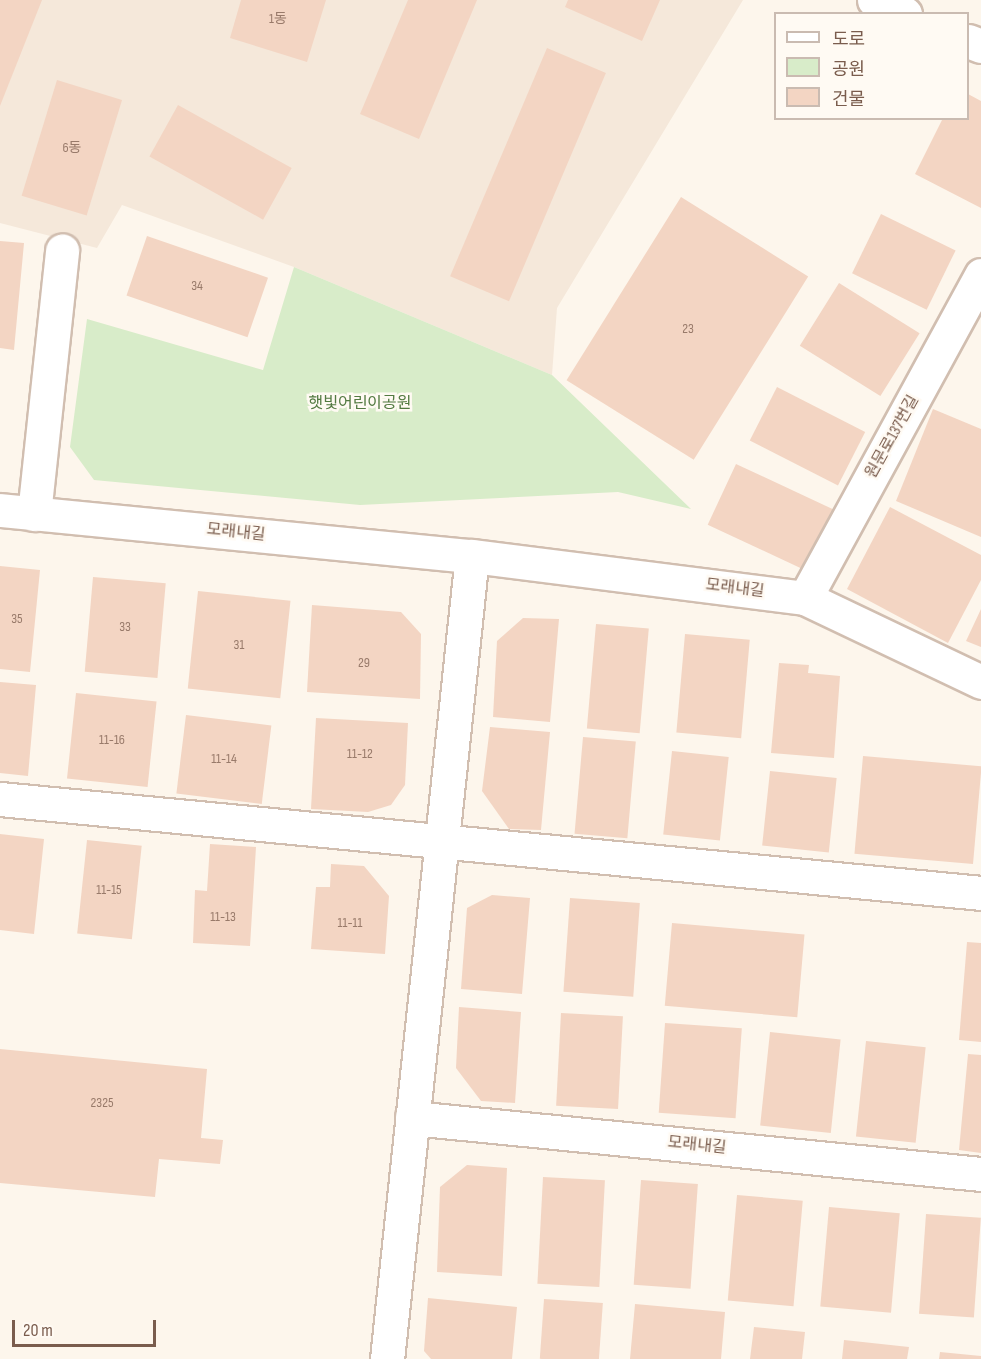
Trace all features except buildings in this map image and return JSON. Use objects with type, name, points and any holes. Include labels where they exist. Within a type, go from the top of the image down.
[{"type":"street","points":[[874,0],[901,12]]},
{"type":"street","points":[[34,514],[62,250]]},
{"type":"street","name":"원문로137번길","points":[[805,598],[981,275]]},
{"type":"street","name":"모래내길","points":[[0,510],[472,556],[805,598],[981,682]]},
{"type":"street","points":[[387,1359],[472,556]]},
{"type":"street","points":[[0,799],[981,893]]},
{"type":"street","name":"모래내길","points":[[412,1118],[981,1174]]},
{"type":"shaded area","points":[[0,0],[743,0],[557,308],[552,375],[294,267],[122,205],[97,248],[0,223]]},
{"type":"green space","name":"햇빛어린이공원","points":[[294,267],[552,375],[691,509],[618,492],[360,505],[94,480],[70,447],[87,319],[263,370]]}]
